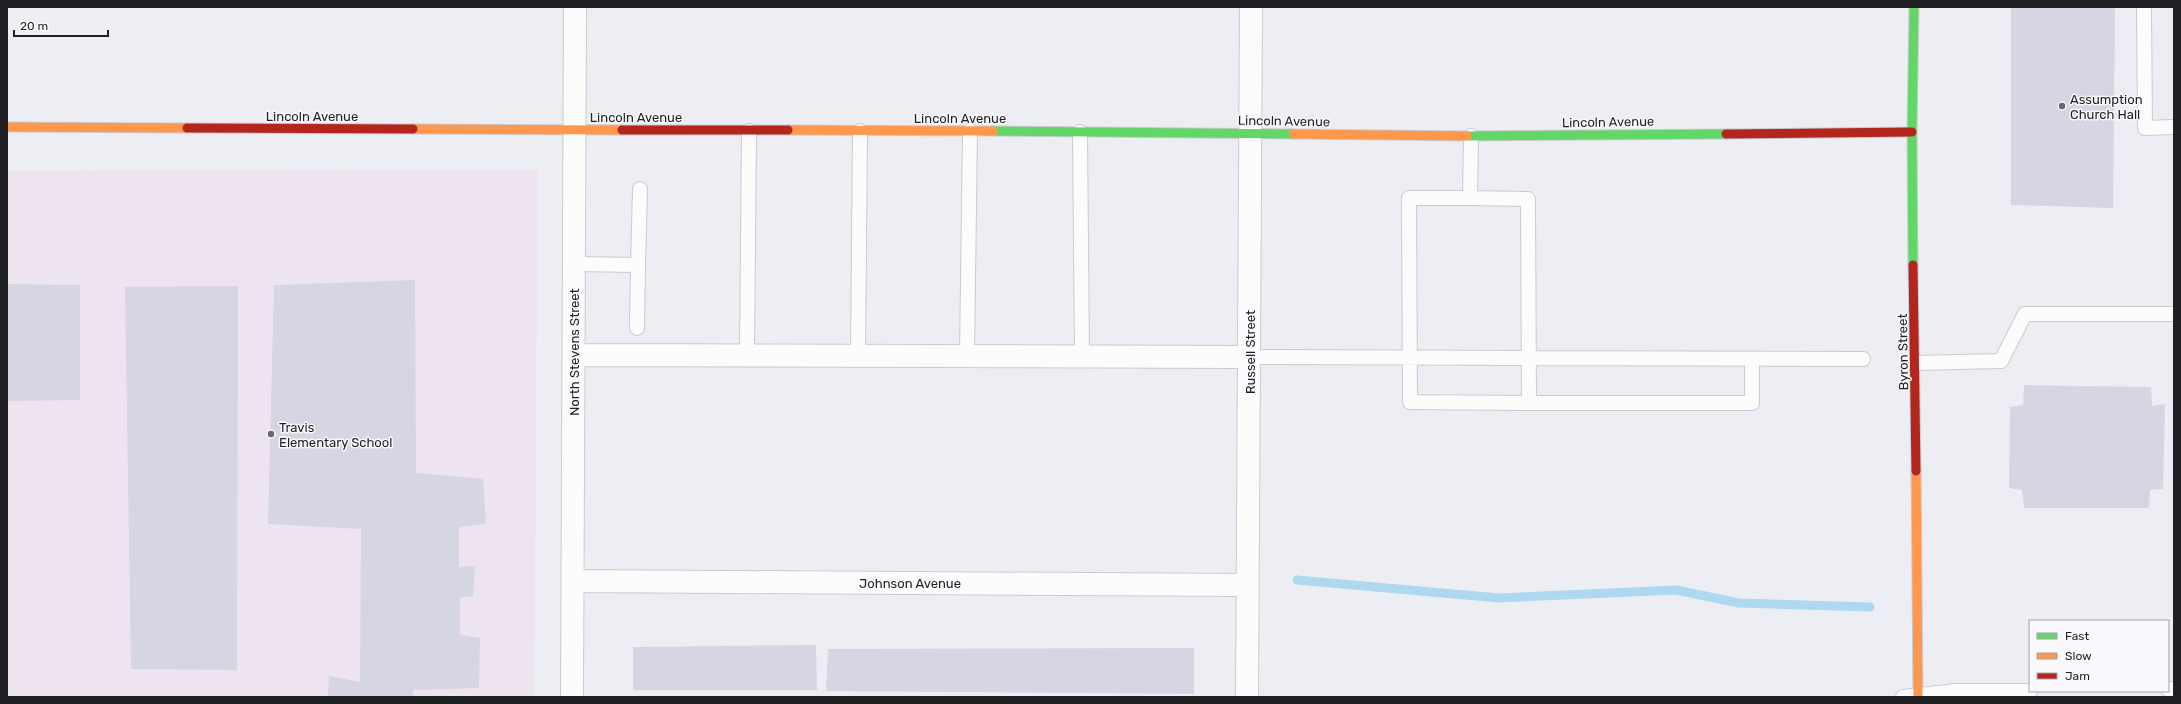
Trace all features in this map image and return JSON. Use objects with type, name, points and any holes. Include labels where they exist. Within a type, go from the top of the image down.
[{"type":"street","name":"North Stevens Street","points":[[572,697],[575,7]]},
{"type":"street","name":"Russell Street","points":[[1247,697],[1251,7]]},
{"type":"street","name":"Byron Street","points":[[1914,7],[1912,132],[1916,363],[1918,696]]},
{"type":"street","name":"Lincoln Avenue","points":[[7,127],[970,131],[1471,136],[1912,132]]},
{"type":"street","points":[[574,355],[1250,357]]},
{"type":"street","name":"Johnson Avenue","points":[[573,581],[1248,585]]},
{"type":"lane","points":[[2144,7],[2145,128],[2174,127]]},
{"type":"lane","points":[[747,355],[749,131]]},
{"type":"lane","points":[[858,356],[860,131]]},
{"type":"lane","points":[[968,356],[970,131]]},
{"type":"lane","points":[[1080,132],[1082,356]]},
{"type":"lane","points":[[1470,198],[1471,136]]},
{"type":"lane","points":[[637,328],[640,189]]},
{"type":"lane","points":[[1529,402],[1528,199],[1409,198],[1410,402],[1752,403],[1752,360]]},
{"type":"lane","points":[[574,264],[638,265]]},
{"type":"lane","points":[[1916,363],[2001,360],[2025,314],[2174,314]]},
{"type":"lane","points":[[1250,357],[1529,356],[1752,360],[1863,359]]},
{"type":"lane","points":[[1903,697],[1956,691],[2029,690]]},
{"type":"shaded area","name":"Travis Elementary School","points":[[538,170],[534,697],[7,697],[7,171]]},
{"type":"building","name":"Assumption Church Hall","points":[[2011,7],[2115,7],[2113,208],[2011,205]]},
{"type":"building","points":[[415,280],[416,473],[483,479],[486,524],[459,527],[459,567],[475,566],[473,596],[460,598],[460,635],[480,638],[479,688],[413,690],[413,697],[328,697],[329,676],[360,682],[361,529],[268,524],[274,285]]},
{"type":"building","points":[[7,284],[80,285],[80,400],[7,401]]},
{"type":"building","points":[[238,286],[237,670],[131,669],[125,287]]},
{"type":"building","points":[[2024,385],[2151,387],[2152,406],[2165,404],[2163,489],[2150,490],[2149,508],[2024,508],[2022,490],[2009,488],[2010,407],[2023,405]]},
{"type":"building","points":[[816,645],[817,690],[633,690],[633,647]]},
{"type":"building","points":[[1194,648],[1194,694],[826,691],[828,649]]},
{"type":"waterway","points":[[1297,580],[1499,598],[1676,590],[1739,603],[1870,607]]},
{"type":"traffic: fast","points":[[1913,265],[1912,132],[1914,7]]},
{"type":"traffic: fast","points":[[993,131],[1293,134]]},
{"type":"traffic: fast","points":[[1467,136],[1726,134]]},
{"type":"traffic: slow","points":[[7,127],[187,128]]},
{"type":"traffic: slow","points":[[413,129],[622,130]]},
{"type":"traffic: slow","points":[[788,130],[993,131]]},
{"type":"traffic: slow","points":[[1293,134],[1467,136]]},
{"type":"traffic: slow","points":[[1916,471],[1918,697]]},
{"type":"traffic: jam","points":[[187,128],[413,129]]},
{"type":"traffic: jam","points":[[622,130],[788,130]]},
{"type":"traffic: jam","points":[[1726,134],[1912,132]]},
{"type":"traffic: jam","points":[[1913,265],[1916,471]]},
{"type":"place","name":"Assumption Church Hall","points":[[2062,106]]},
{"type":"place","name":"Travis Elementary School","points":[[271,434]]}]
